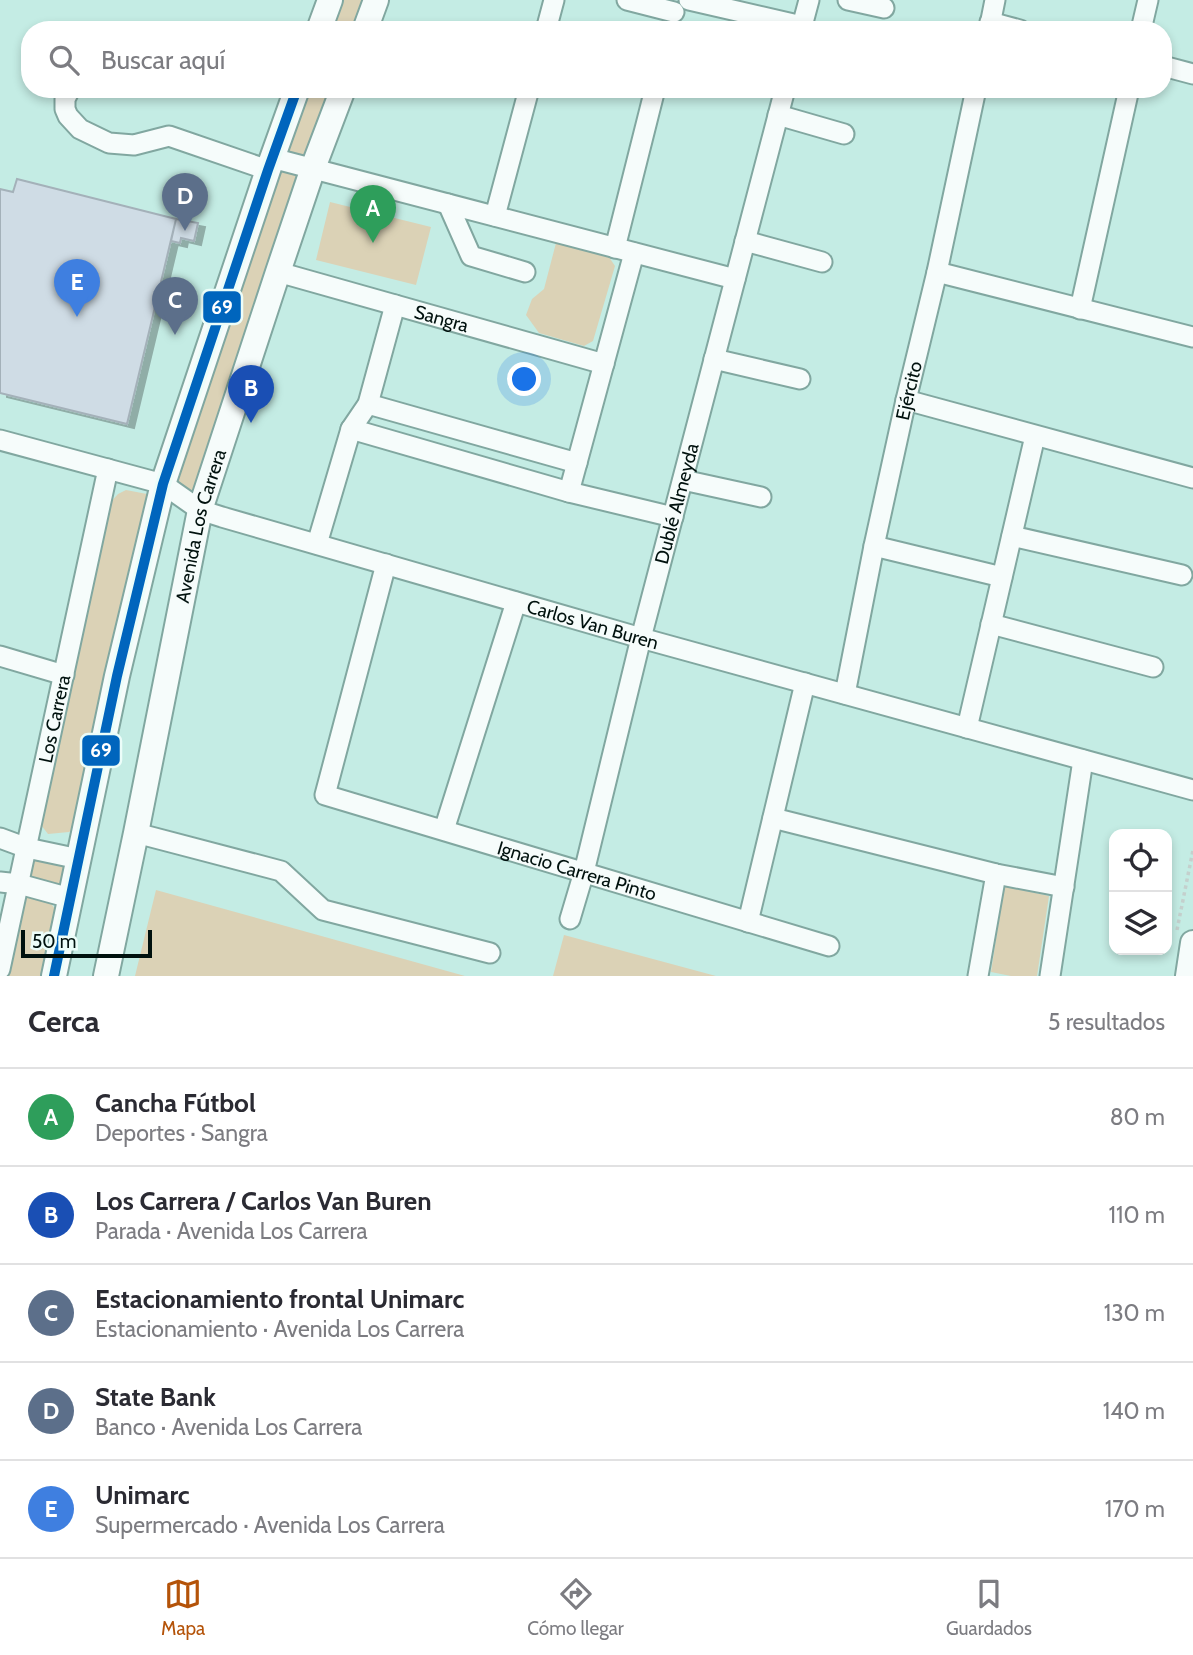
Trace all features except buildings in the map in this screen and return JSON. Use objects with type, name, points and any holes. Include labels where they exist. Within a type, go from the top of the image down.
[{"type":"main road","points":[[322,21],[330,0]]},
{"type":"main road","points":[[368,21],[376,0]]},
{"type":"main road","points":[[54,976],[117,676],[163,484],[294,98]]},
{"type":"main road","name":"Avenida Los Carrera","points":[[106,976],[200,510],[313,168],[340,98]]},
{"type":"main road","points":[[1184,941],[1188,976]]},
{"type":"street","points":[[548,21],[554,0]]},
{"type":"street","points":[[627,0],[754,21]]},
{"type":"street","points":[[804,21],[809,0]]},
{"type":"street","points":[[848,0],[884,8]]},
{"type":"street","points":[[991,21],[995,0]]},
{"type":"street","points":[[1143,21],[1148,0]]},
{"type":"street","points":[[1172,68],[1193,74]]},
{"type":"street","points":[[66,98],[68,116],[80,129],[109,143],[134,145],[169,136],[270,164],[313,168],[735,279]]},
{"type":"street","points":[[495,216],[527,98]]},
{"type":"street","points":[[569,492],[604,364],[653,98]]},
{"type":"street","name":"Dublé Almeyda","points":[[570,919],[783,98]]},
{"type":"street","name":"Ejército","points":[[845,694],[874,546],[974,98]]},
{"type":"street","points":[[1080,309],[1127,98]]},
{"type":"street","points":[[778,115],[844,134]]},
{"type":"street","points":[[448,204],[471,256],[525,272]]},
{"type":"street","points":[[746,241],[822,262]]},
{"type":"street","name":"Sangra","points":[[278,272],[604,364]]},
{"type":"street","points":[[937,272],[1193,337]]},
{"type":"street","points":[[317,544],[351,429],[368,404],[396,305]]},
{"type":"street","points":[[715,359],[800,379]]},
{"type":"street","points":[[906,400],[1193,478]]},
{"type":"street","points":[[368,404],[577,463]]},
{"type":"street","points":[[351,429],[569,492],[673,517]]},
{"type":"street","points":[[967,728],[1035,436]]},
{"type":"street","name":"Carlos Van Buren","points":[[0,440],[163,484],[200,510],[641,638],[1193,790]]},
{"type":"street","name":"Los Carrera","points":[[0,970],[10,883],[27,848],[107,469]]},
{"type":"street","points":[[683,480],[761,497]]},
{"type":"street","points":[[1012,536],[1182,575]]},
{"type":"street","points":[[874,546],[1002,577]]},
{"type":"street","name":"Ignacio Carrera Pinto","points":[[386,564],[325,794],[829,946]]},
{"type":"street","points":[[444,830],[516,602]]},
{"type":"street","points":[[991,624],[1153,667]]},
{"type":"street","points":[[0,656],[64,675]]},
{"type":"street","points":[[748,922],[805,683]]},
{"type":"street","points":[[1050,976],[1083,760]]},
{"type":"street","points":[[773,818],[996,874],[1064,887]]},
{"type":"street","points":[[136,834],[281,872],[323,911],[490,953]]},
{"type":"street","points":[[0,838],[27,848],[79,859]]},
{"type":"street","points":[[978,976],[996,874]]},
{"type":"street","points":[[10,883],[70,898]]},
{"type":"path","points":[[1184,941],[1193,850]]},
{"type":"shaded area","points":[[335,0],[370,0],[362,21],[327,21]]},
{"type":"shaded area","points":[[300,98],[334,98],[200,499],[170,482]]},
{"type":"shaded area","points":[[330,202],[431,227],[416,285],[316,260]]},
{"type":"shaded area","points":[[556,243],[609,257],[615,266],[593,341],[584,346],[539,333],[526,315],[532,299],[544,289]]},
{"type":"shaded area","points":[[126,490],[147,494],[148,502],[80,824],[69,832],[48,834],[41,825],[109,504]]},
{"type":"shaded area","points":[[32,855],[65,857],[63,888],[30,880],[25,873]]},
{"type":"shaded area","points":[[1004,886],[1049,896],[1037,976],[1011,976],[991,972]]},
{"type":"shaded area","points":[[156,890],[465,976],[135,976]]},
{"type":"shaded area","points":[[30,893],[50,902],[57,912],[47,976],[5,976],[23,896]]},
{"type":"shaded area","points":[[564,935],[716,976],[553,976]]},
{"type":"transit line","name":"69","points":[[54,976],[117,676],[163,484],[294,98]]},
{"type":"place","name":"State Bank","points":[[185,231]]},
{"type":"place","name":"Cancha Fútbol","points":[[373,243]]},
{"type":"place","name":"Unimarc","points":[[77,317]]},
{"type":"place","name":"Estacionamiento frontal Unimarc","points":[[175,335]]},
{"type":"place","name":"Los Carrera / Carlos Van Buren","points":[[251,423]]}]
